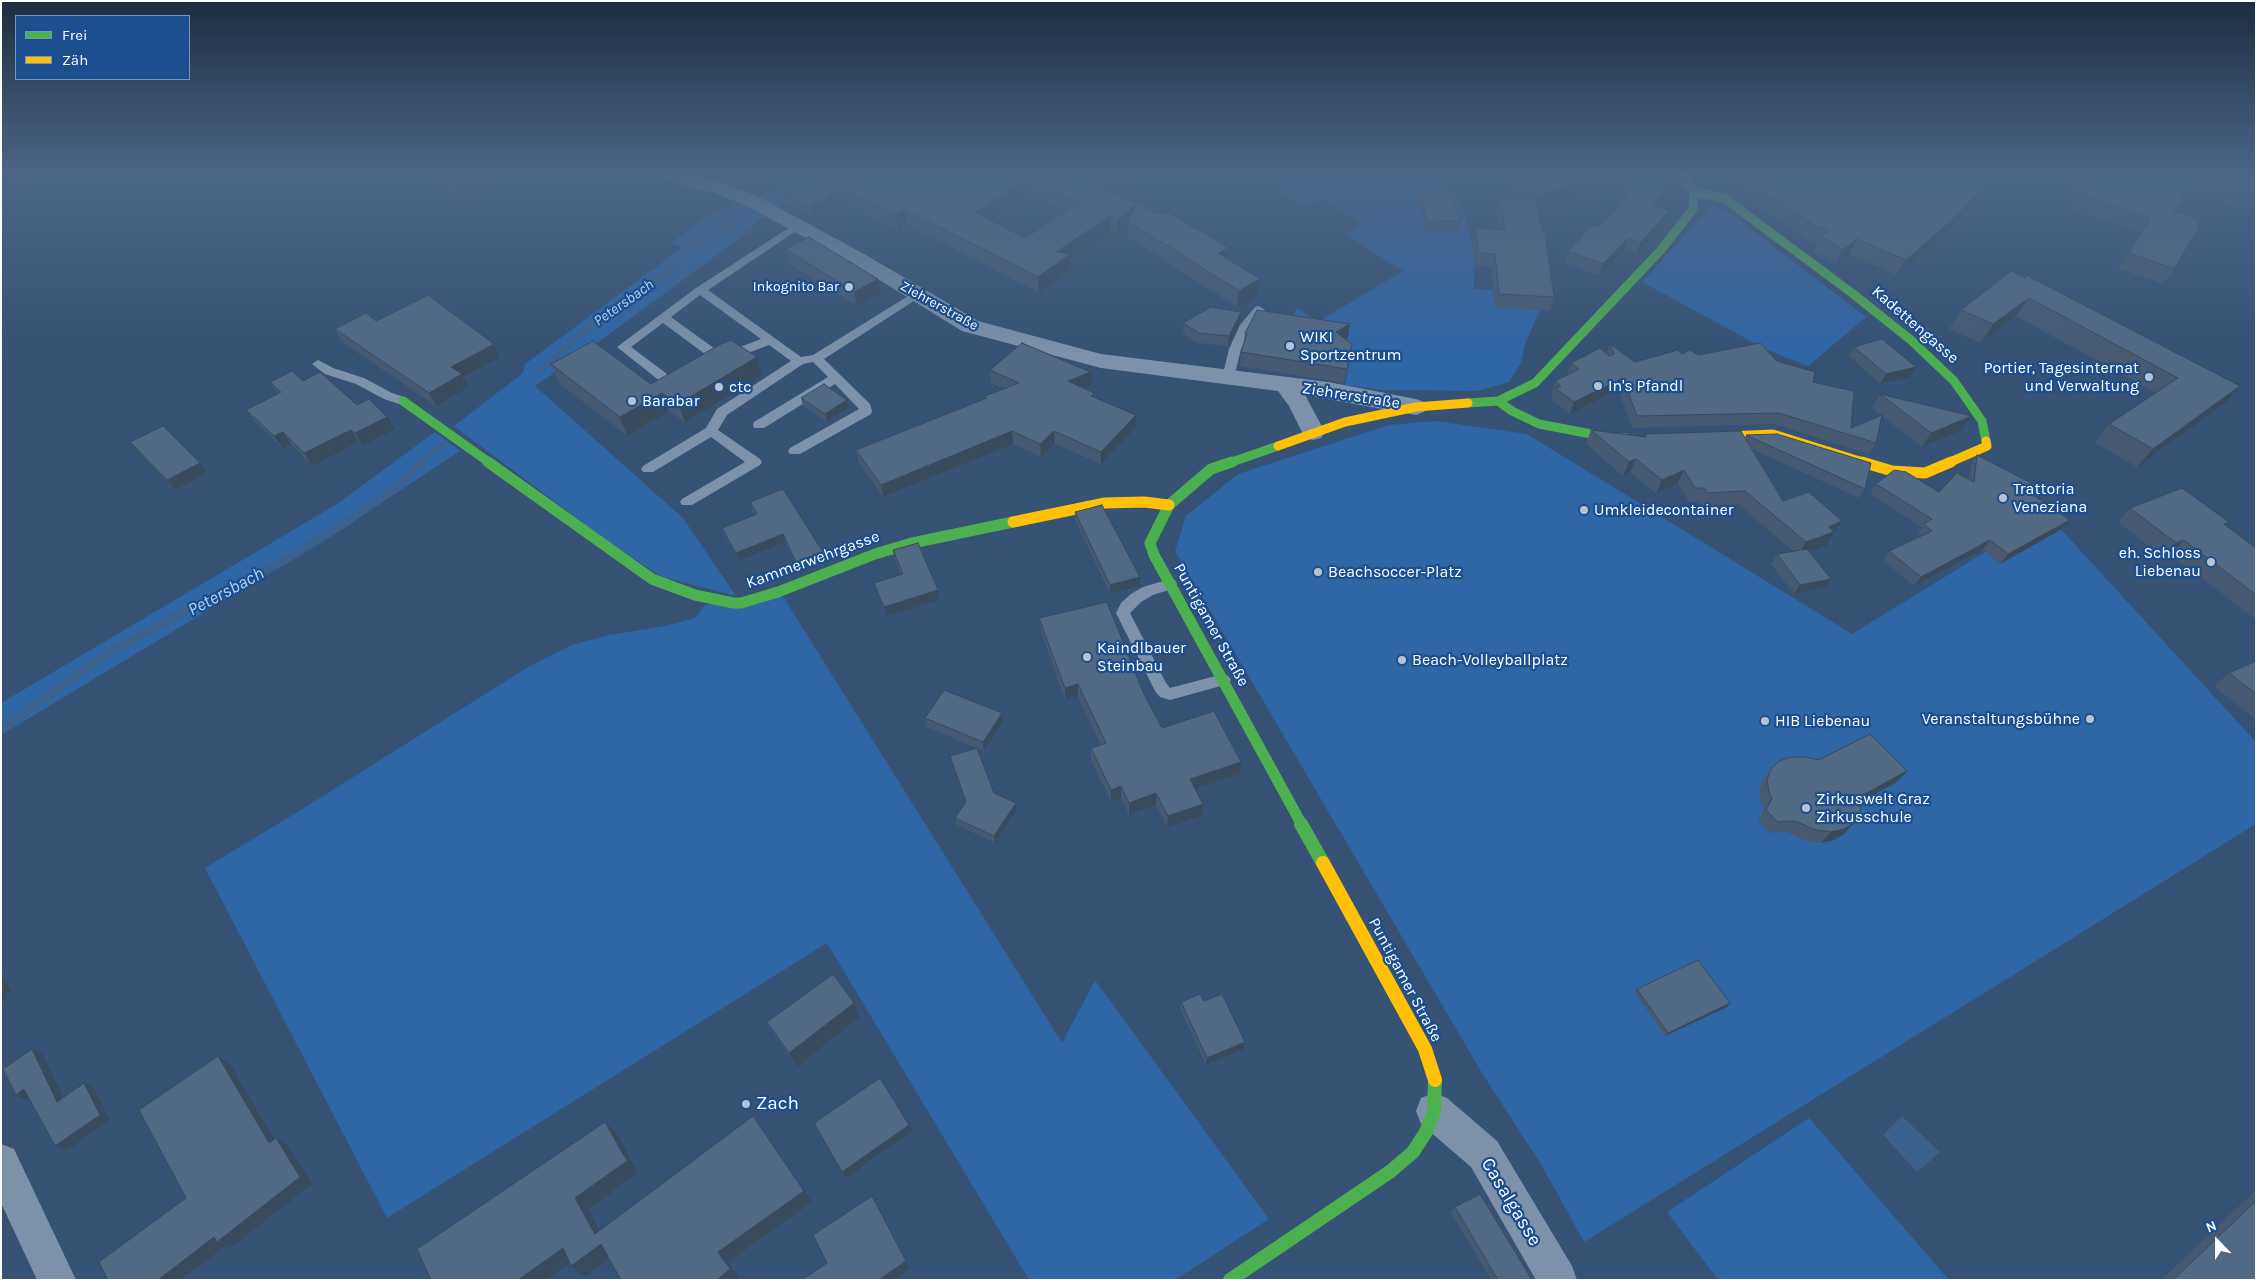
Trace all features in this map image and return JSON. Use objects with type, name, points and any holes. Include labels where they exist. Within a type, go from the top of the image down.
[{"type":"street","name":"Ziehrerstraße","points":[[815,235],[970,326],[1102,360],[1286,386],[1328,390],[1416,406]]},
{"type":"street","name":"Puntigamer Straße","points":[[1230,1280],[1392,1172],[1413,1152],[1426,1132],[1434,1111],[1435,1081],[1425,1049],[1154,555],[1150,543],[1169,505],[1211,469],[1345,422],[1416,406],[1498,401],[1535,383],[1647,264],[1671,235]]},
{"type":"street","name":"Kadettengasse","points":[[1697,437],[1773,434],[1892,471],[1925,473],[1987,446],[1982,421],[1954,381],[1912,341],[1852,293],[1774,235]]},
{"type":"street","name":"Ziehrerstraße","points":[[1286,386],[1300,404],[1313,432]]},
{"type":"street","name":"Kammerwehrgasse","points":[[403,401],[652,579],[686,592],[733,603],[741,603],[778,592],[875,554],[912,543],[1106,503],[1144,502],[1169,505]]},
{"type":"street","points":[[1498,401],[1512,411],[1539,424],[1612,438],[1640,438]]},
{"type":"street","name":"Casalgasse","points":[[1434,1111],[1484,1154],[1558,1280]]},
{"type":"street","points":[[1,1162],[57,1280]]},
{"type":"lane","points":[[690,377],[674,386],[623,347],[700,290],[783,235]]},
{"type":"lane","points":[[700,290],[799,361]]},
{"type":"lane","points":[[648,469],[710,431],[722,412],[799,361],[816,358],[917,296]]},
{"type":"lane","points":[[1228,378],[1235,349],[1246,325],[1260,310]]},
{"type":"lane","points":[[663,317],[720,359]]},
{"type":"lane","points":[[705,368],[720,359],[771,340]]},
{"type":"lane","points":[[795,452],[866,410],[816,358]]},
{"type":"lane","points":[[318,364],[329,371],[360,381],[388,396],[403,401]]},
{"type":"lane","points":[[759,425],[834,378]]},
{"type":"lane","points":[[687,502],[755,462],[710,431]]},
{"type":"lane","points":[[1170,584],[1148,590],[1126,607],[1123,613],[1160,686],[1165,693],[1170,694],[1222,680]]},
{"type":"shaded area","points":[[682,235],[744,235],[589,349],[535,386],[683,518],[736,596],[662,577],[611,544],[454,426],[523,373],[525,364],[683,247],[671,243]]},
{"type":"shaded area","points":[[1346,235],[1470,235],[1474,249],[1474,289],[1493,290],[1495,307],[1540,310],[1525,344],[1521,363],[1509,382],[1477,391],[1382,390],[1345,385],[1350,358],[1290,329],[1296,308],[1319,321],[1403,271]]},
{"type":"shaded area","points":[[1685,235],[1758,235],[1866,317],[1808,366],[1767,350],[1642,282]]},
{"type":"shaded area","name":"HIB Liebenau","points":[[1435,421],[1527,434],[1852,634],[2047,514],[2256,742],[2256,824],[1584,1242],[1542,1166],[1482,1073],[1175,551],[1186,516],[1238,474],[1389,425]]},
{"type":"shaded area","points":[[435,432],[460,451],[328,538],[1,735],[1,703],[337,504]]},
{"type":"shaded area","points":[[782,595],[1062,1043],[1095,980],[1269,1219],[1175,1280],[1029,1280],[827,943],[387,1218],[205,868],[528,667],[572,645],[609,635],[665,626],[695,618],[705,605]]},
{"type":"shaded area","points":[[1902,1116],[1940,1152],[1917,1172],[1883,1135]]},
{"type":"shaded area","points":[[1809,1118],[1949,1280],[1718,1280],[1667,1212]]},
{"type":"building","points":[[955,235],[1019,235],[1025,238],[1030,235],[1082,235],[1056,252],[1070,254],[1038,277]]},
{"type":"building","points":[[1150,235],[1207,235],[1229,248],[1218,253],[1260,279],[1239,291]]},
{"type":"building","points":[[1477,235],[1545,235],[1554,297],[1499,294],[1495,254],[1478,253]]},
{"type":"building","points":[[1583,235],[1647,235],[1640,243],[1628,238],[1603,264],[1568,251]]},
{"type":"building","points":[[1824,235],[1935,235],[1906,260],[1857,239],[1843,250],[1821,237]]},
{"type":"building","points":[[2140,235],[2195,235],[2174,269],[2129,253]]},
{"type":"building","points":[[809,237],[878,279],[854,292],[786,249]]},
{"type":"building","points":[[2011,271],[2025,278],[2026,275],[2240,386],[2153,449],[2109,424],[2178,378],[2029,298],[1993,324],[1961,310]]},
{"type":"building","points":[[428,295],[494,344],[451,367],[462,374],[429,393],[335,329],[366,313],[376,321]]},
{"type":"building","points":[[1211,307],[1241,312],[1229,336],[1199,333],[1183,323]]},
{"type":"building","name":"WIKI Sportzentrum","points":[[1257,310],[1350,324],[1336,332],[1352,344],[1347,369],[1241,352],[1247,334],[1245,333]]},
{"type":"building","points":[[1882,339],[1916,367],[1886,374],[1854,347]]},
{"type":"building","points":[[731,340],[757,357],[678,404],[662,393],[620,417],[551,364],[593,341],[651,384]]},
{"type":"building","points":[[1022,343],[1091,372],[1068,381],[1094,393],[1091,396],[1136,415],[1101,452],[1054,431],[1040,444],[1012,431],[881,485],[856,450],[987,398],[985,396],[1019,383],[990,370]]},
{"type":"building","points":[[1760,343],[1777,361],[1815,372],[1813,382],[1854,391],[1851,428],[1882,415],[1876,443],[1779,413],[1637,416],[1623,378],[1574,402],[1555,388],[1561,386],[1555,381],[1579,369],[1571,363],[1600,348],[1609,356],[1614,354],[1610,344],[1635,362],[1678,350],[1682,354],[1690,350],[1698,355]]},
{"type":"building","points":[[292,371],[303,381],[320,372],[357,405],[369,399],[387,417],[355,433],[351,430],[304,453],[283,432],[274,436],[246,410],[281,392],[270,382]]},
{"type":"building","points":[[824,384],[847,400],[825,414],[801,398]]},
{"type":"building","points":[[1880,394],[1972,416],[1931,433]]},
{"type":"building","points":[[163,426],[200,463],[167,480],[130,442]]},
{"type":"building","points":[[1591,430],[1646,437],[1645,434],[1741,431],[1783,501],[1809,492],[1842,521],[1829,527],[1834,532],[1806,542],[1745,491],[1707,493],[1704,488],[1695,488],[1684,470],[1662,480],[1636,459],[1629,462]]},
{"type":"building","points":[[1777,434],[1871,463],[1865,489],[1746,435]]},
{"type":"building","points":[[1977,455],[2037,486],[2030,493],[2070,520],[2008,554],[1990,540],[1921,577],[1889,551],[1932,531],[1924,524],[1932,519],[1876,484],[1894,470],[1906,472],[1939,492],[1957,473],[1974,482]]},
{"type":"building","points":[[2182,488],[2229,522],[2224,524],[2256,548],[2256,595],[2184,540],[2176,543],[2130,508]]},
{"type":"building","points":[[783,489],[823,552],[796,562],[783,534],[736,553],[722,528],[757,514],[750,502]]},
{"type":"building","points":[[1102,505],[1140,577],[1110,585],[1075,512]]},
{"type":"building","points":[[918,543],[938,590],[884,607],[874,583],[903,574],[893,550]]},
{"type":"building","points":[[1807,549],[1831,579],[1800,585],[1777,554]]},
{"type":"building","points":[[1107,602],[1143,692],[1162,728],[1214,711],[1241,762],[1190,779],[1203,804],[1168,816],[1156,793],[1129,803],[1121,786],[1111,790],[1091,748],[1106,743],[1078,684],[1065,688],[1039,618]]},
{"type":"building","points":[[2256,661],[2256,694],[2229,673]]},
{"type":"building","points":[[944,690],[1002,713],[983,742],[925,718]]},
{"type":"building","points":[[1870,734],[1907,771],[1861,796],[1860,813],[1854,823],[1844,829],[1831,832],[1816,830],[1795,821],[1778,822],[1766,810],[1772,798],[1767,780],[1771,769],[1779,761],[1791,757],[1819,760]]},
{"type":"building","points":[[977,748],[994,793],[1016,803],[994,836],[955,818],[966,802],[950,756]]},
{"type":"building","points":[[1698,960],[1730,1003],[1668,1033],[1637,989]]},
{"type":"building","points":[[833,974],[854,1003],[789,1053],[767,1022]]},
{"type":"building","points":[[1200,994],[1204,1001],[1222,994],[1245,1042],[1207,1058],[1181,1002]]},
{"type":"building","points":[[32,1049],[57,1102],[84,1083],[100,1115],[55,1146],[24,1089],[16,1095],[3,1069]]},
{"type":"building","points":[[218,1056],[269,1143],[276,1138],[300,1177],[217,1242],[214,1237],[158,1280],[108,1280],[99,1262],[186,1198],[139,1110]]},
{"type":"building","points":[[880,1078],[909,1125],[842,1172],[814,1123]]},
{"type":"building","points":[[753,1116],[804,1191],[718,1252],[730,1269],[717,1280],[621,1280],[601,1244],[571,1266],[563,1248],[518,1280],[431,1280],[417,1249],[605,1122],[627,1161],[575,1198],[595,1234]]},
{"type":"building","points":[[1480,1194],[1532,1280],[1498,1280],[1455,1207]]},
{"type":"building","points":[[872,1196],[906,1261],[879,1280],[802,1280],[827,1263],[813,1235]]},
{"type":"building","points":[[2256,1201],[2256,1280],[2173,1280]]},
{"type":"waterway","name":"Petersbach","points":[[538,372],[614,307],[667,274],[692,246],[714,235]]},
{"type":"waterway","name":"Petersbach","points":[[420,463],[444,444]]},
{"type":"waterway","name":"Petersbach","points":[[1,730],[105,655],[198,604],[282,562],[345,523],[398,486],[422,462]]},
{"type":"traffic: fast","points":[[1468,403],[1498,401],[1535,383],[1660,251],[1673,235]]},
{"type":"traffic: fast","points":[[1774,235],[1852,293],[1912,341],[1954,381],[1982,421],[1986,441]]},
{"type":"traffic: fast","points":[[403,401],[652,579],[695,595],[733,603],[741,603],[778,592],[875,554],[912,543],[1013,522]]},
{"type":"traffic: fast","points":[[1498,401],[1512,411],[1539,424],[1612,438],[1626,438]]},
{"type":"traffic: fast","points":[[1278,446],[1211,469],[1169,505],[1150,543],[1154,555],[1323,863]]},
{"type":"traffic: fast","points":[[1230,1280],[1391,1171],[1413,1152],[1426,1132],[1434,1111],[1435,1080]]},
{"type":"traffic: slow","points":[[1278,446],[1345,422],[1416,407],[1468,403]]},
{"type":"traffic: slow","points":[[1707,437],[1773,434],[1892,471],[1925,473],[1987,446],[1986,441]]},
{"type":"traffic: slow","points":[[1013,522],[1105,503],[1144,502],[1169,505]]},
{"type":"traffic: slow","points":[[1323,863],[1425,1049],[1435,1080]]},
{"type":"place","name":"Inkognito Bar","points":[[849,287]]},
{"type":"place","name":"WIKI Sportzentrum","points":[[1290,346]]},
{"type":"place","name":"Portier, Tagesinternat und Verwaltung","points":[[2149,377]]},
{"type":"place","name":"In's Pfandl","points":[[1598,386]]},
{"type":"place","name":"ctc","points":[[719,387]]},
{"type":"place","name":"Barabar","points":[[632,401]]},
{"type":"place","name":"Trattoria Veneziana","points":[[2003,498]]},
{"type":"place","name":"Umkleidecontainer","points":[[1584,510]]},
{"type":"place","name":"eh. Schloss Liebenau","points":[[2211,562]]},
{"type":"place","name":"Beachsoccer-Platz","points":[[1318,572]]},
{"type":"place","name":"Kaindlbauer Steinbau","points":[[1087,657]]},
{"type":"place","name":"Beach-Volleyballplatz","points":[[1402,660]]},
{"type":"place","name":"Veranstaltungsbühne","points":[[2090,719]]},
{"type":"place","name":"HIB Liebenau","points":[[1765,721]]},
{"type":"place","name":"Zirkuswelt Graz Zirkusschule","points":[[1806,808]]},
{"type":"place","name":"Zach","points":[[746,1104]]}]
